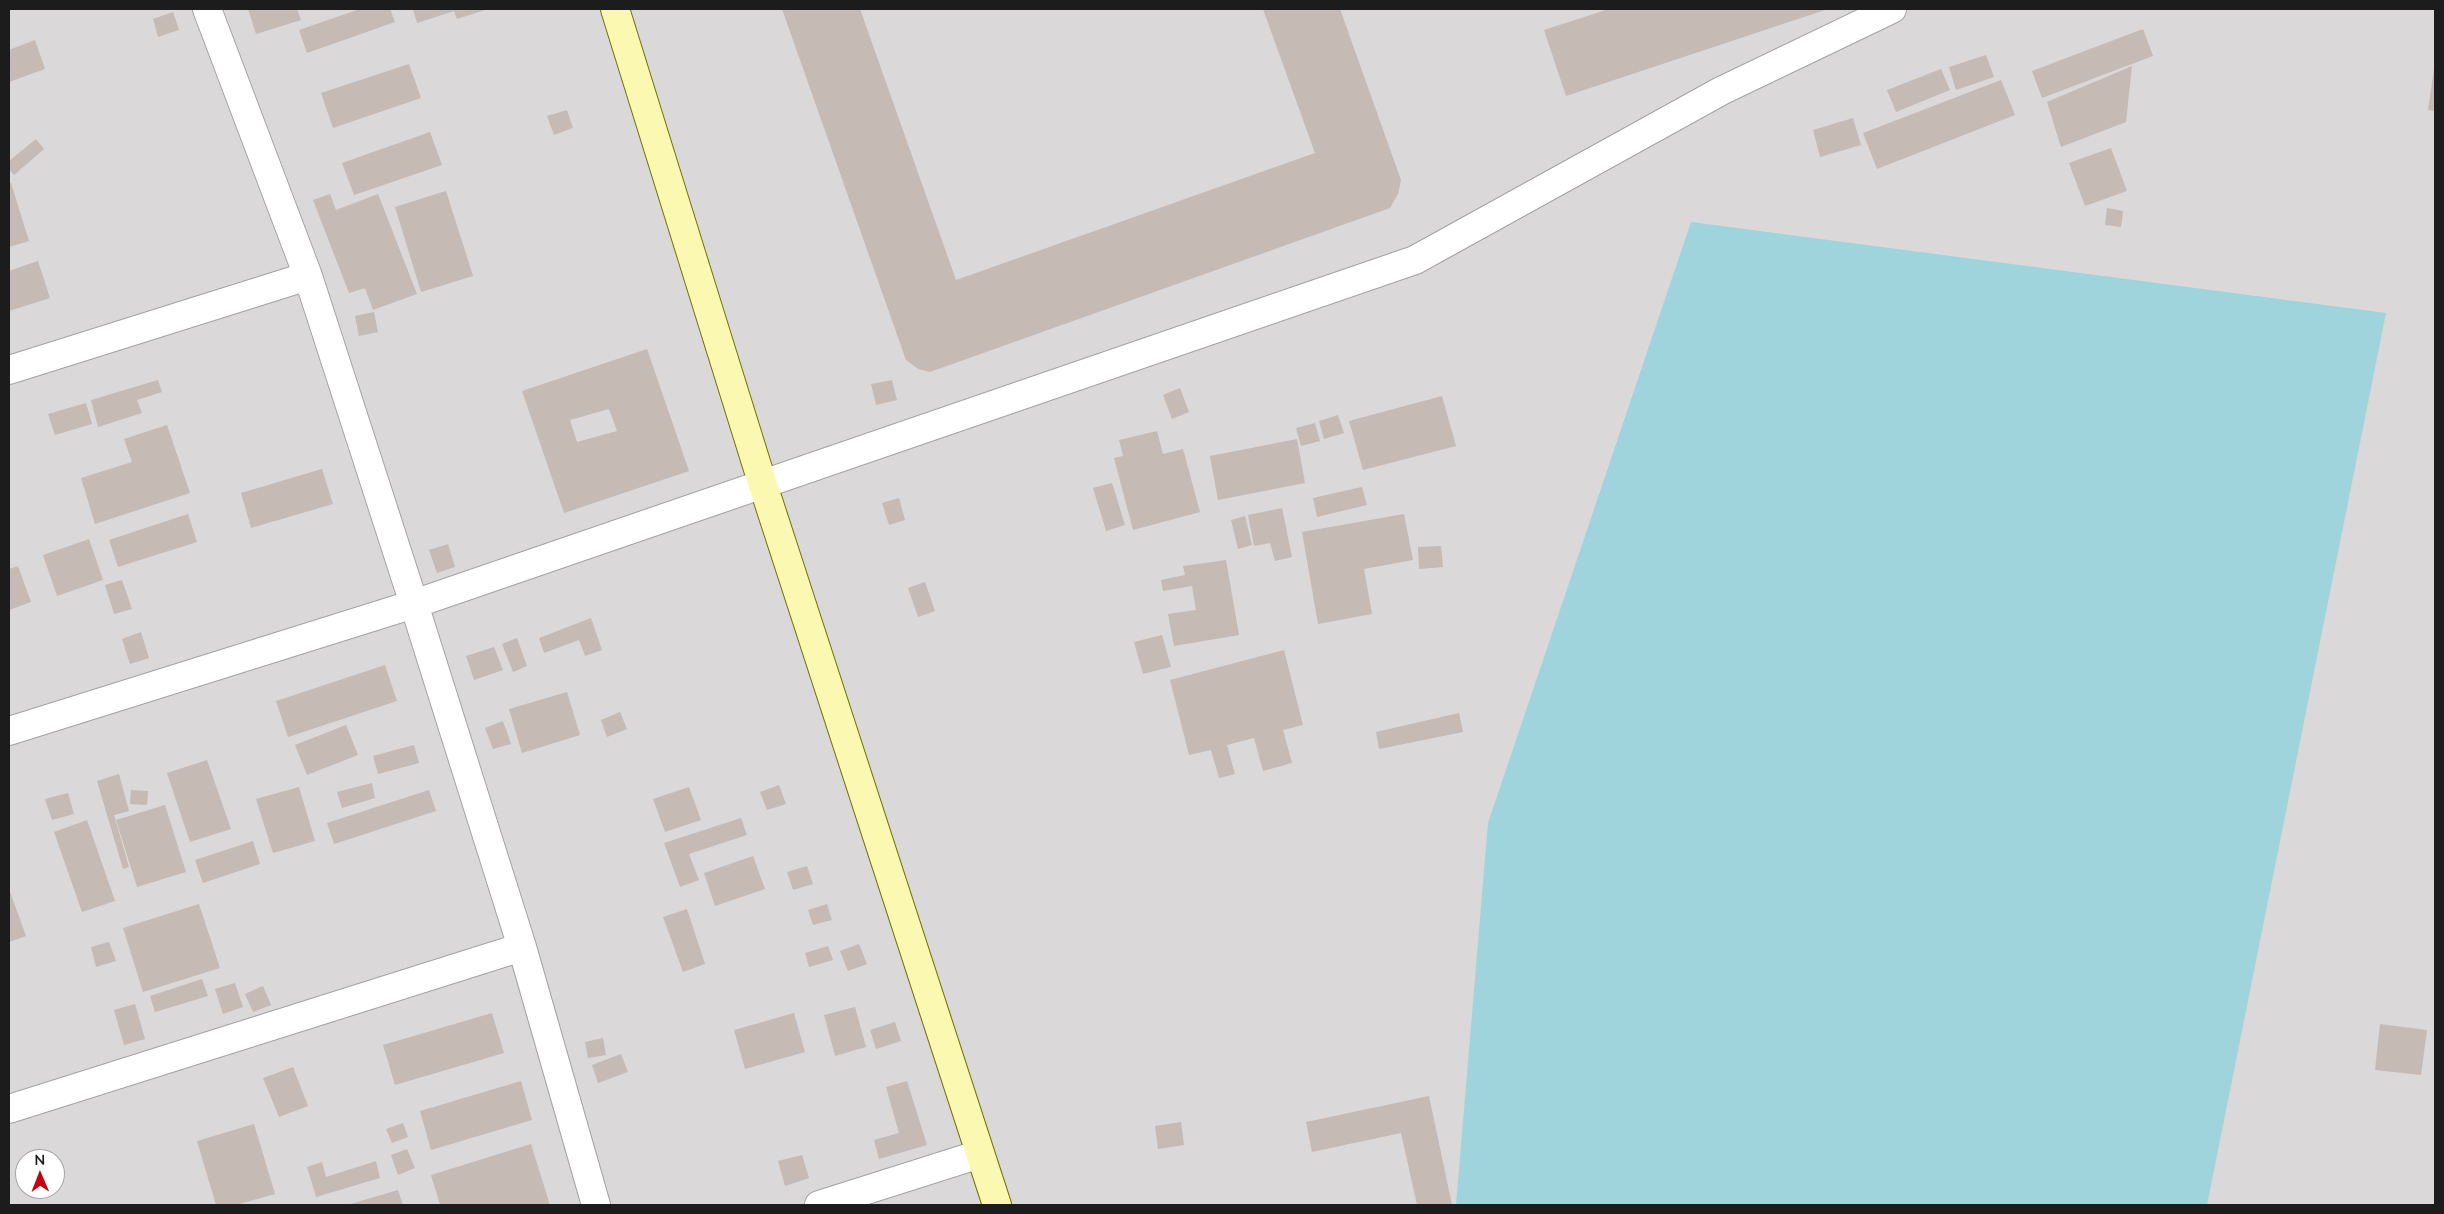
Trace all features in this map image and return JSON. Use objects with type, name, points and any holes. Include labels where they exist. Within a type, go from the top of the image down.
[{"type":"street","points":[[207,9],[308,276],[522,947],[596,1205]]},
{"type":"street","points":[[615,9],[763,485],[997,1205]]},
{"type":"street","points":[[9,731],[414,604],[1415,260],[1721,91],[1892,9]]},
{"type":"street","points":[[9,370],[308,276]]},
{"type":"street","points":[[9,1109],[522,947]]},
{"type":"street","points":[[819,1205],[980,1154]]},
{"type":"shaded area","points":[[9,9],[2435,9],[2435,1205],[9,1205]]},
{"type":"water","points":[[1691,222],[2386,313],[2207,1205],[1456,1205],[1488,823]]},
{"type":"building","points":[[248,9],[297,9],[301,20],[256,34]]},
{"type":"building","points":[[360,9],[390,9],[395,22],[307,53],[299,30]]},
{"type":"building","points":[[413,9],[488,9],[457,19],[454,11],[417,23]]},
{"type":"building","points":[[782,9],[860,9],[956,280],[1315,153],[1263,9],[1340,9],[1401,180],[1398,194],[1390,208],[930,372],[918,369],[906,360]]},
{"type":"building","points":[[1609,9],[1828,9],[1566,96],[1544,30]]},
{"type":"building","points":[[173,12],[179,30],[158,37],[153,19]]},
{"type":"building","points":[[2143,29],[2153,56],[2042,98],[2032,71]]},
{"type":"building","points":[[35,40],[45,69],[9,82],[9,50]]},
{"type":"building","points":[[1986,55],[1994,77],[1956,90],[1949,67]]},
{"type":"building","points":[[409,64],[421,98],[333,128],[321,93]]},
{"type":"building","points":[[2132,66],[2126,122],[2061,147],[2047,102]]},
{"type":"building","points":[[1941,69],[1950,90],[1896,112],[1887,90]]},
{"type":"building","points":[[2435,69],[2435,111],[2428,110]]},
{"type":"building","points":[[2001,80],[2015,115],[1877,169],[1863,133]]},
{"type":"building","points":[[567,110],[573,128],[554,135],[547,116]]},
{"type":"building","points":[[1853,118],[1861,145],[1820,157],[1813,130]]},
{"type":"building","points":[[430,132],[442,165],[354,195],[342,163]]},
{"type":"building","points":[[36,139],[44,149],[14,175],[9,169],[9,161]]},
{"type":"building","points":[[2111,148],[2127,191],[2085,206],[2069,163]]},
{"type":"building","points":[[9,183],[11,183],[29,241],[9,247]]},
{"type":"building","points":[[446,191],[473,276],[421,292],[395,207]]},
{"type":"building","points":[[330,194],[336,210],[378,194],[417,294],[373,310],[365,288],[349,293],[313,200]]},
{"type":"building","points":[[2107,208],[2123,211],[2121,227],[2105,225]]},
{"type":"building","points":[[38,261],[50,298],[9,311],[9,271]]},
{"type":"building","points":[[374,312],[378,332],[359,336],[355,316]]},
{"type":"building","points":[[647,349],[689,471],[564,513],[522,391]],"holes":[[[609,409],[617,431],[577,442],[570,420]]]},
{"type":"building","points":[[158,380],[162,392],[137,400],[142,413],[98,427],[91,400]]},
{"type":"building","points":[[892,380],[897,400],[876,405],[871,384]]},
{"type":"building","points":[[1180,388],[1189,412],[1172,419],[1163,395]]},
{"type":"building","points":[[1442,396],[1456,446],[1363,470],[1349,421]]},
{"type":"building","points":[[86,403],[92,424],[55,435],[48,414]]},
{"type":"building","points":[[1338,415],[1344,433],[1324,439],[1319,421]]},
{"type":"building","points":[[1315,423],[1320,441],[1301,446],[1296,428]]},
{"type":"building","points":[[167,425],[190,493],[95,524],[81,478],[132,462],[124,439]]},
{"type":"building","points":[[1157,431],[1163,454],[1183,449],[1200,512],[1133,530],[1114,458],[1123,456],[1119,440]]},
{"type":"building","points":[[1297,439],[1305,483],[1218,500],[1210,456]]},
{"type":"building","points":[[322,469],[333,504],[251,528],[241,493]]},
{"type":"building","points":[[1112,483],[1125,525],[1106,531],[1093,488]]},
{"type":"building","points":[[1362,487],[1367,505],[1317,517],[1313,498]]},
{"type":"building","points":[[899,498],[905,520],[889,525],[882,503]]},
{"type":"building","points":[[1282,508],[1292,557],[1275,561],[1270,543],[1254,546],[1248,515]]},
{"type":"building","points":[[188,514],[197,542],[118,567],[109,540]]},
{"type":"building","points":[[1404,514],[1413,560],[1364,569],[1372,614],[1318,624],[1302,532]]},
{"type":"building","points":[[1245,516],[1252,545],[1238,549],[1231,520]]},
{"type":"building","points":[[89,539],[103,580],[57,596],[43,555]]},
{"type":"building","points":[[448,544],[455,567],[437,573],[429,550]]},
{"type":"building","points":[[1441,546],[1443,567],[1419,569],[1418,547]]},
{"type":"building","points":[[1226,560],[1239,635],[1174,646],[1168,614],[1196,610],[1192,586],[1163,591],[1161,580],[1185,575],[1183,566]]},
{"type":"building","points":[[18,566],[31,602],[9,610],[9,569]]},
{"type":"building","points":[[122,580],[132,609],[114,614],[105,585]]},
{"type":"building","points":[[925,582],[935,611],[918,617],[908,588]]},
{"type":"building","points":[[591,618],[602,650],[585,656],[579,640],[544,653],[539,638]]},
{"type":"building","points":[[141,632],[149,658],[130,664],[122,639]]},
{"type":"building","points":[[1162,635],[1171,667],[1143,674],[1134,642]]},
{"type":"building","points":[[517,638],[527,666],[513,672],[502,644]]},
{"type":"building","points":[[494,647],[503,670],[474,680],[466,656]]},
{"type":"building","points":[[1284,650],[1303,725],[1283,730],[1292,763],[1263,771],[1254,738],[1227,745],[1235,774],[1219,778],[1211,750],[1189,755],[1170,680]]},
{"type":"building","points":[[385,665],[397,701],[288,737],[276,701]]},
{"type":"building","points":[[567,692],[580,735],[522,753],[509,709]]},
{"type":"building","points":[[620,712],[627,729],[607,737],[601,720]]},
{"type":"building","points":[[1459,713],[1463,732],[1379,749],[1376,732]]},
{"type":"building","points":[[503,721],[511,744],[493,749],[485,728]]},
{"type":"building","points":[[346,725],[358,755],[307,775],[295,745]]},
{"type":"building","points":[[414,745],[419,763],[378,774],[373,756]]},
{"type":"building","points":[[207,760],[231,829],[190,842],[167,773]]},
{"type":"building","points":[[119,774],[129,811],[114,815],[129,867],[123,869],[97,781]]},
{"type":"building","points":[[372,783],[375,798],[342,808],[337,792]]},
{"type":"building","points":[[779,785],[786,804],[767,810],[760,792]]},
{"type":"building","points":[[299,787],[315,841],[273,853],[256,799]]},
{"type":"building","points":[[689,787],[701,820],[665,832],[653,799]]},
{"type":"building","points":[[131,790],[148,791],[147,805],[130,804]]},
{"type":"building","points":[[429,790],[436,811],[334,844],[327,823]]},
{"type":"building","points":[[68,793],[74,814],[52,820],[45,799]]},
{"type":"building","points":[[165,805],[186,872],[137,887],[116,820]]},
{"type":"building","points":[[741,818],[747,835],[689,854],[699,880],[680,887],[664,843]]},
{"type":"building","points":[[87,820],[115,901],[82,912],[54,832]]},
{"type":"building","points":[[253,841],[260,864],[203,883],[195,860]]},
{"type":"building","points":[[753,856],[765,889],[715,906],[704,873]]},
{"type":"building","points":[[807,866],[813,884],[793,890],[787,872]]},
{"type":"building","points":[[9,889],[26,936],[9,942]]},
{"type":"building","points":[[199,904],[220,968],[143,992],[123,928]]},
{"type":"building","points":[[827,904],[832,920],[813,925],[808,910]]},
{"type":"building","points":[[687,909],[705,964],[683,972],[663,917]]},
{"type":"building","points":[[109,942],[116,961],[96,967],[91,947]]},
{"type":"building","points":[[859,944],[867,964],[848,971],[840,951]]},
{"type":"building","points":[[828,946],[833,960],[809,967],[805,953]]},
{"type":"building","points":[[202,979],[208,996],[155,1012],[150,996]]},
{"type":"building","points":[[235,983],[243,1007],[223,1014],[215,989]]},
{"type":"building","points":[[263,986],[271,1005],[253,1012],[245,994]]},
{"type":"building","points":[[135,1004],[145,1039],[124,1045],[114,1010]]},
{"type":"building","points":[[855,1007],[866,1047],[835,1056],[824,1015]]},
{"type":"building","points":[[492,1013],[504,1053],[395,1085],[383,1045]]},
{"type":"building","points":[[794,1013],[805,1052],[745,1069],[734,1030]]},
{"type":"building","points":[[895,1022],[901,1041],[876,1049],[870,1030]]},
{"type":"building","points":[[2380,1024],[2427,1030],[2421,1075],[2375,1070]]},
{"type":"building","points":[[603,1038],[606,1055],[588,1058],[585,1042]]},
{"type":"building","points":[[621,1054],[628,1072],[598,1083],[592,1065]]},
{"type":"building","points":[[293,1067],[308,1106],[279,1117],[263,1078]]},
{"type":"building","points":[[521,1081],[532,1120],[431,1150],[420,1111]]},
{"type":"building","points":[[907,1081],[927,1145],[879,1159],[874,1140],[899,1133],[886,1087]]},
{"type":"building","points":[[1429,1096],[1452,1205],[1417,1205],[1401,1133],[1312,1152],[1306,1122]]},
{"type":"building","points":[[1181,1122],[1184,1145],[1158,1149],[1155,1126]]},
{"type":"building","points":[[403,1123],[408,1137],[392,1143],[386,1129]]},
{"type":"building","points":[[254,1124],[275,1194],[236,1205],[216,1205],[197,1141]]},
{"type":"building","points":[[531,1144],[550,1205],[440,1205],[431,1175]]},
{"type":"building","points":[[407,1149],[415,1168],[398,1175],[391,1155]]},
{"type":"building","points":[[802,1155],[809,1178],[785,1186],[778,1161]]},
{"type":"building","points":[[376,1161],[380,1178],[316,1197],[307,1167],[322,1162],[326,1177]]},
{"type":"building","points":[[398,1190],[403,1205],[347,1205]]}]
